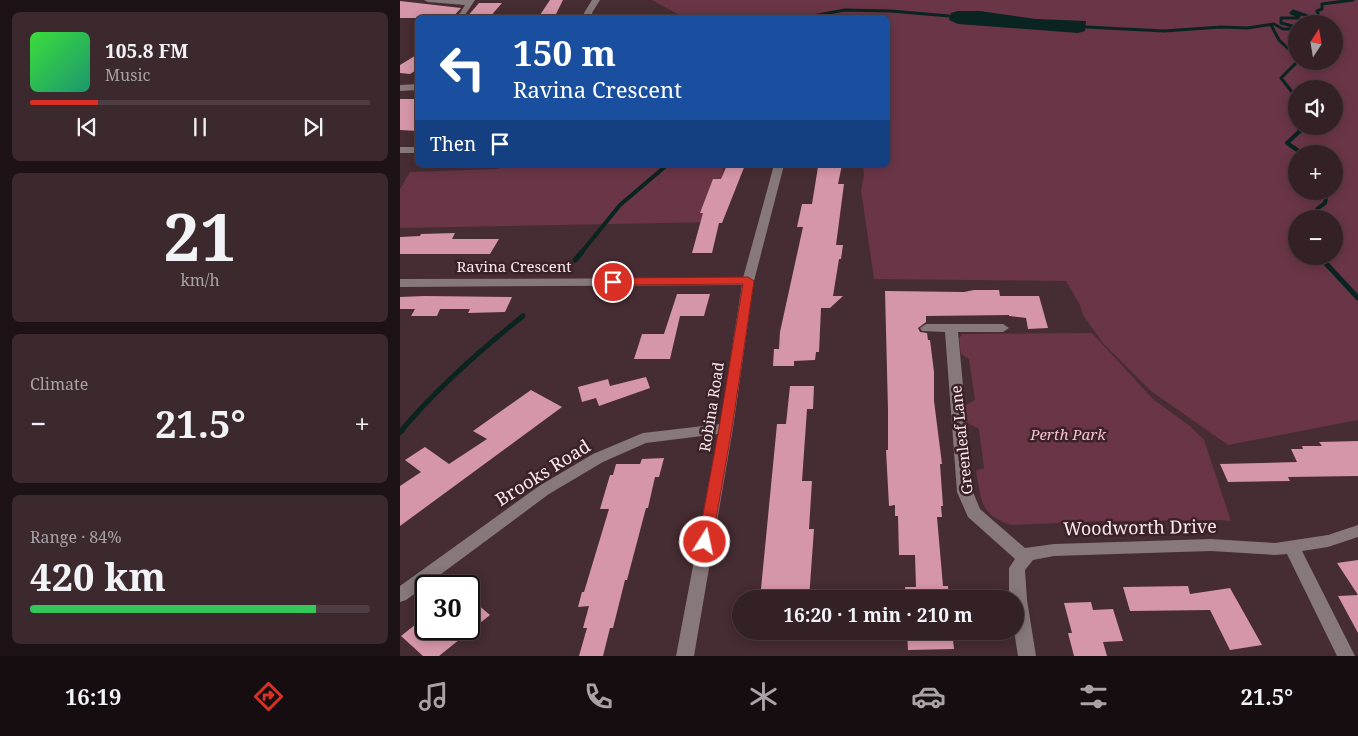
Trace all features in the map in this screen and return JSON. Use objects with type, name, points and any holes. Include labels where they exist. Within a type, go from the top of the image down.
[{"type":"street","points":[[428,0],[470,1],[462,15]]},
{"type":"street","points":[[588,15],[596,0]]},
{"type":"street","points":[[400,88],[415,87]]},
{"type":"street","points":[[400,150],[415,150]]},
{"type":"street","name":"Robina Road","points":[[685,656],[726,428],[748,281],[778,167]]},
{"type":"street","name":"Ravina Crescent","points":[[400,283],[748,281]]},
{"type":"street","points":[[926,328],[1003,328]]},
{"type":"street","name":"Greenleaf Lane","points":[[951,328],[965,492],[974,513],[1025,558]]},
{"type":"street","name":"Brooks Road","points":[[400,595],[544,490],[598,458],[644,438],[726,428]]},
{"type":"street","name":"Woodworth Drive","points":[[1025,558],[1028,554],[1054,550],[1211,545],[1275,549],[1328,541],[1358,531]]},
{"type":"street","points":[[1292,547],[1346,656]]},
{"type":"street","points":[[1025,558],[1017,568],[1018,600],[1026,656]]},
{"type":"green space","points":[[652,0],[1358,0],[1358,420],[1228,445],[1151,391],[1103,343],[1083,315],[1080,305],[1066,281],[874,279],[861,190],[864,176],[863,167],[890,167],[890,15],[679,15]]},
{"type":"green space","points":[[505,167],[724,167],[715,222],[400,228],[400,189],[410,172]]},
{"type":"green space","name":"Perth Park","points":[[1092,333],[1153,399],[1191,427],[1204,440],[1231,521],[1105,521],[1011,525],[1001,521],[987,511],[981,498],[976,471],[984,468],[979,429],[964,421],[964,406],[975,400],[969,359],[961,354],[959,339],[962,334]]},
{"type":"shaded area","points":[[958,11],[980,11],[1036,19],[1086,21],[1085,31],[1078,33],[958,24],[949,20],[951,13]]},
{"type":"building","points":[[550,0],[563,0],[556,15],[540,15]]},
{"type":"building","points":[[400,1],[461,8],[455,15],[415,15],[415,18],[400,18]]},
{"type":"building","points":[[479,3],[502,3],[492,15],[469,15]]},
{"type":"building","points":[[415,56],[415,71],[410,74],[400,73],[400,65]]},
{"type":"building","points":[[400,99],[415,99],[415,131],[400,130]]},
{"type":"building","points":[[726,167],[744,167],[722,223],[719,223],[712,253],[692,253],[703,213],[700,213],[713,179],[721,179]]},
{"type":"building","points":[[818,167],[842,167],[838,184],[844,184],[836,245],[843,245],[833,296],[843,296],[830,308],[821,308],[819,352],[816,352],[815,360],[794,361],[794,366],[773,366],[774,349],[779,349],[780,332],[803,227],[797,227],[802,204],[812,204]]},
{"type":"building","points":[[455,233],[452,239],[499,239],[490,254],[400,254],[400,237]]},
{"type":"building","points":[[999,290],[1000,296],[1039,296],[1048,328],[1028,329],[1026,318],[1009,315],[926,316],[926,322],[918,328],[920,332],[927,333],[928,340],[930,340],[934,372],[934,401],[942,464],[940,464],[943,506],[941,506],[942,517],[937,517],[943,586],[948,586],[948,590],[905,590],[905,587],[916,587],[915,555],[899,555],[898,516],[895,516],[895,505],[889,506],[886,450],[888,450],[888,410],[885,291],[964,292]]},
{"type":"building","points":[[677,294],[710,294],[704,316],[680,316],[670,359],[634,359],[642,334],[664,334]]},
{"type":"building","points":[[400,297],[512,297],[505,312],[468,313],[470,309],[440,309],[437,316],[411,316],[415,309],[400,309]]},
{"type":"building","points":[[646,377],[650,388],[599,406],[596,398],[582,402],[578,387],[608,379],[610,386]]},
{"type":"building","points":[[790,386],[814,386],[813,409],[807,409],[802,481],[812,481],[809,529],[814,529],[810,590],[761,590],[777,424],[786,424]]},
{"type":"building","points":[[531,390],[562,407],[400,526],[400,486],[421,472],[405,460],[425,447],[449,464],[487,439],[473,431]]},
{"type":"building","points":[[1358,441],[1358,476],[1288,477],[1290,481],[1228,482],[1220,464],[1297,462],[1291,449],[1303,449],[1302,446],[1322,446],[1319,442]]},
{"type":"building","points":[[664,458],[659,477],[655,477],[648,508],[646,508],[627,580],[625,580],[613,628],[610,628],[603,656],[579,656],[587,628],[583,628],[589,606],[578,607],[609,509],[600,509],[610,475],[613,475],[616,464],[640,464],[642,459]]},
{"type":"building","points":[[1358,560],[1358,595],[1337,563]]},
{"type":"building","points":[[1188,586],[1190,594],[1230,588],[1262,645],[1230,650],[1210,610],[1130,611],[1123,587]]},
{"type":"building","points":[[1358,595],[1358,633],[1338,596]]},
{"type":"building","points":[[1091,602],[1093,610],[1113,609],[1123,641],[1103,642],[1107,656],[1074,656],[1068,633],[1072,633],[1064,603]]},
{"type":"building","points":[[480,606],[490,615],[480,623]]},
{"type":"building","points":[[415,625],[415,640],[459,640],[439,656],[423,656],[401,636]]},
{"type":"building","points":[[907,640],[953,640],[954,649],[908,650]]},
{"type":"waterway","points":[[1319,15],[1317,11],[1322,9],[1322,4],[1353,0]]},
{"type":"waterway","points":[[818,15],[845,10],[891,11],[949,16]]},
{"type":"waterway","points":[[1296,15],[1291,13],[1293,11],[1304,15]]},
{"type":"waterway","points":[[1288,18],[1281,18],[1281,23],[1288,25]]},
{"type":"waterway","points":[[1086,27],[1164,31],[1221,27],[1247,28],[1274,24],[1283,29],[1288,29]]},
{"type":"waterway","points":[[1271,25],[1279,40],[1288,48]]},
{"type":"waterway","points":[[1288,87],[1281,78],[1289,70]]},
{"type":"waterway","points":[[1290,145],[1287,143],[1296,135]]},
{"type":"waterway","points":[[581,253],[620,205],[665,167]]},
{"type":"waterway","points":[[1317,210],[1325,203],[1326,200]]},
{"type":"waterway","points":[[575,260],[582,252]]},
{"type":"waterway","points":[[1327,265],[1358,298]]},
{"type":"waterway","points":[[401,431],[459,371],[523,316]]},
{"type":"route","points":[[613,282],[748,281],[726,428],[705,542]]}]
